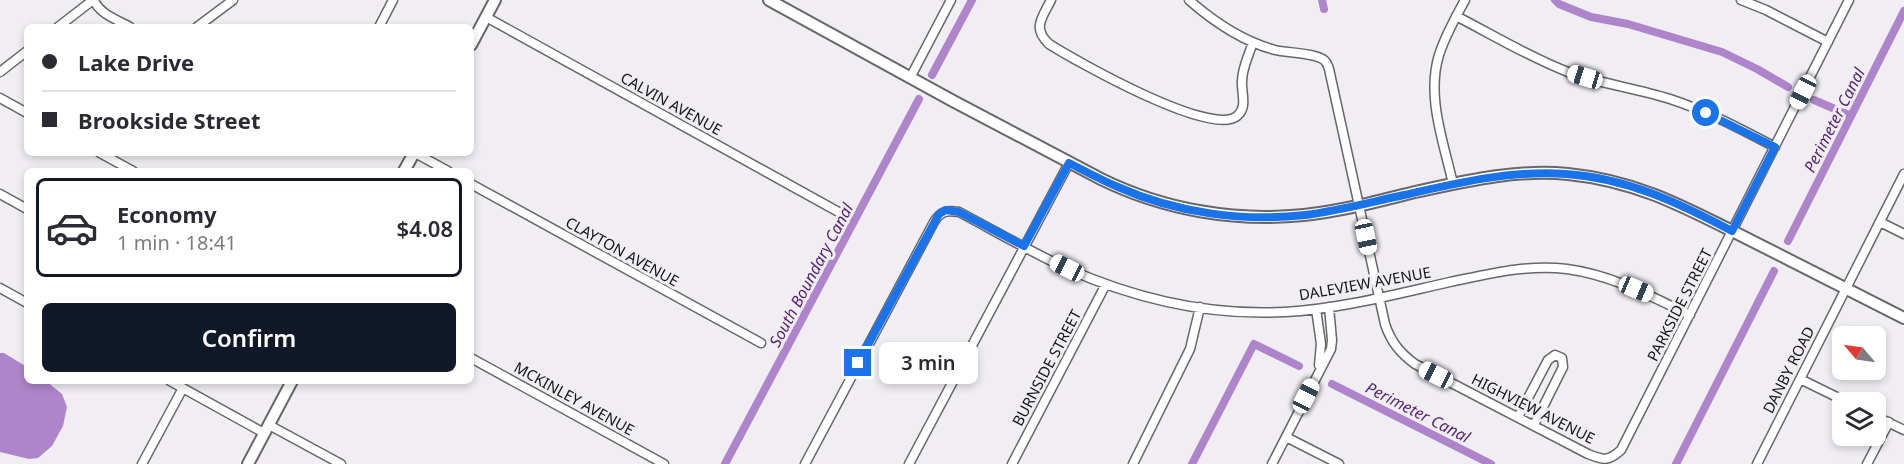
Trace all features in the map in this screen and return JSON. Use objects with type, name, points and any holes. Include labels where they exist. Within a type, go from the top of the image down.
[{"type":"street","points":[[62,24],[94,0],[103,12],[125,24]]},
{"type":"street","points":[[201,24],[233,0]]},
{"type":"street","points":[[381,24],[393,0]]},
{"type":"street","points":[[474,40],[495,0]]},
{"type":"street","points":[[770,0],[1069,163],[1119,188],[1182,208],[1256,217],[1291,216],[1360,205],[1489,177],[1522,174],[1566,174],[1592,177],[1657,194],[1904,318]]},
{"type":"street","points":[[910,78],[951,0]]},
{"type":"street","points":[[1051,0],[1040,22],[1039,30],[1042,38],[1049,44],[1163,104],[1223,120],[1231,120],[1238,116],[1243,108],[1243,72],[1253,42]]},
{"type":"street","name":"HIGHVIEW AVENUE","points":[[1189,0],[1221,26],[1253,42],[1286,52],[1316,55],[1325,61],[1329,69],[1385,324],[1389,337],[1401,353],[1416,364],[1596,457],[1605,460],[1613,458]]},
{"type":"street","points":[[1453,184],[1437,112],[1434,84],[1438,57],[1465,0]]},
{"type":"street","points":[[1741,0],[1766,10],[1828,42]]},
{"type":"street","name":"PARKSIDE STREET","points":[[1613,458],[1621,450],[1849,0]]},
{"type":"street","points":[[1456,16],[1552,66],[1690,106],[1775,147]]},
{"type":"street","name":"CALVIN AVENUE","points":[[486,18],[844,214]]},
{"type":"street","points":[[0,72],[24,53]]},
{"type":"street","points":[[0,98],[24,111]]},
{"type":"street","points":[[106,156],[128,168]]},
{"type":"street","points":[[420,156],[442,168]]},
{"type":"street","points":[[909,464],[1069,163]]},
{"type":"street","name":"DANBY ROAD","points":[[1757,464],[1904,174]]},
{"type":"street","name":"CLAYTON AVENUE","points":[[474,186],[761,343]]},
{"type":"street","points":[[0,194],[24,207]]},
{"type":"street","name":"DALEVIEW AVENUE","points":[[805,464],[934,222],[939,214],[946,210],[959,212],[1067,268],[1106,284],[1152,298],[1200,307],[1232,311],[1283,312],[1316,309],[1379,298],[1494,272],[1550,268],[1587,273],[1617,281],[1690,315]]},
{"type":"street","points":[[1880,222],[1904,234]]},
{"type":"street","name":"BURNSIDE STREET","points":[[1011,464],[1106,284]]},
{"type":"street","points":[[0,288],[24,301]]},
{"type":"street","points":[[1133,464],[1190,349],[1200,307]]},
{"type":"street","points":[[1272,464],[1331,349],[1329,307]]},
{"type":"street","points":[[1316,309],[1321,344],[1318,374]]},
{"type":"street","points":[[1518,417],[1548,360],[1555,355],[1562,358],[1563,367],[1533,425]]},
{"type":"street","name":"MCKINLEY AVENUE","points":[[474,360],[664,464]]},
{"type":"street","points":[[1800,379],[1832,395]]},
{"type":"street","points":[[176,384],[340,464]]},
{"type":"street","points":[[248,464],[290,384]]},
{"type":"street","points":[[142,464],[183,388]]},
{"type":"street","points":[[1867,464],[1888,422],[1904,430]]},
{"type":"street","points":[[1286,437],[1339,464]]},
{"type":"shaded area","points":[[0,353],[4,353],[24,365],[24,384],[50,384],[62,394],[67,407],[63,426],[52,446],[38,458],[29,459],[0,452]]},
{"type":"waterway","name":"South Boundary Canal","points":[[932,75],[972,0]]},
{"type":"waterway","points":[[1322,0],[1324,9]]},
{"type":"waterway","points":[[1555,0],[1559,4],[1591,17],[1628,24],[1722,52],[1788,87]]},
{"type":"waterway","name":"Perimeter Canal","points":[[1788,241],[1904,11]]},
{"type":"waterway","name":"South Boundary Canal","points":[[725,464],[919,99]]},
{"type":"waterway","points":[[1814,100],[1851,116]]},
{"type":"waterway","name":"Perimeter Canal","points":[[1676,464],[1774,271]]},
{"type":"waterway","name":"Perimeter Canal","points":[[1192,464],[1254,344],[1299,366]]},
{"type":"waterway","name":"Perimeter Canal","points":[[1332,384],[1491,464]]},
{"type":"route","points":[[858,363],[939,214],[946,210],[959,212],[1024,246],[1069,163],[1119,188],[1162,203],[1212,213],[1265,217],[1318,213],[1489,177],[1514,174],[1566,174],[1605,179],[1645,190],[1673,201],[1732,231],[1775,147],[1706,113]]}]
